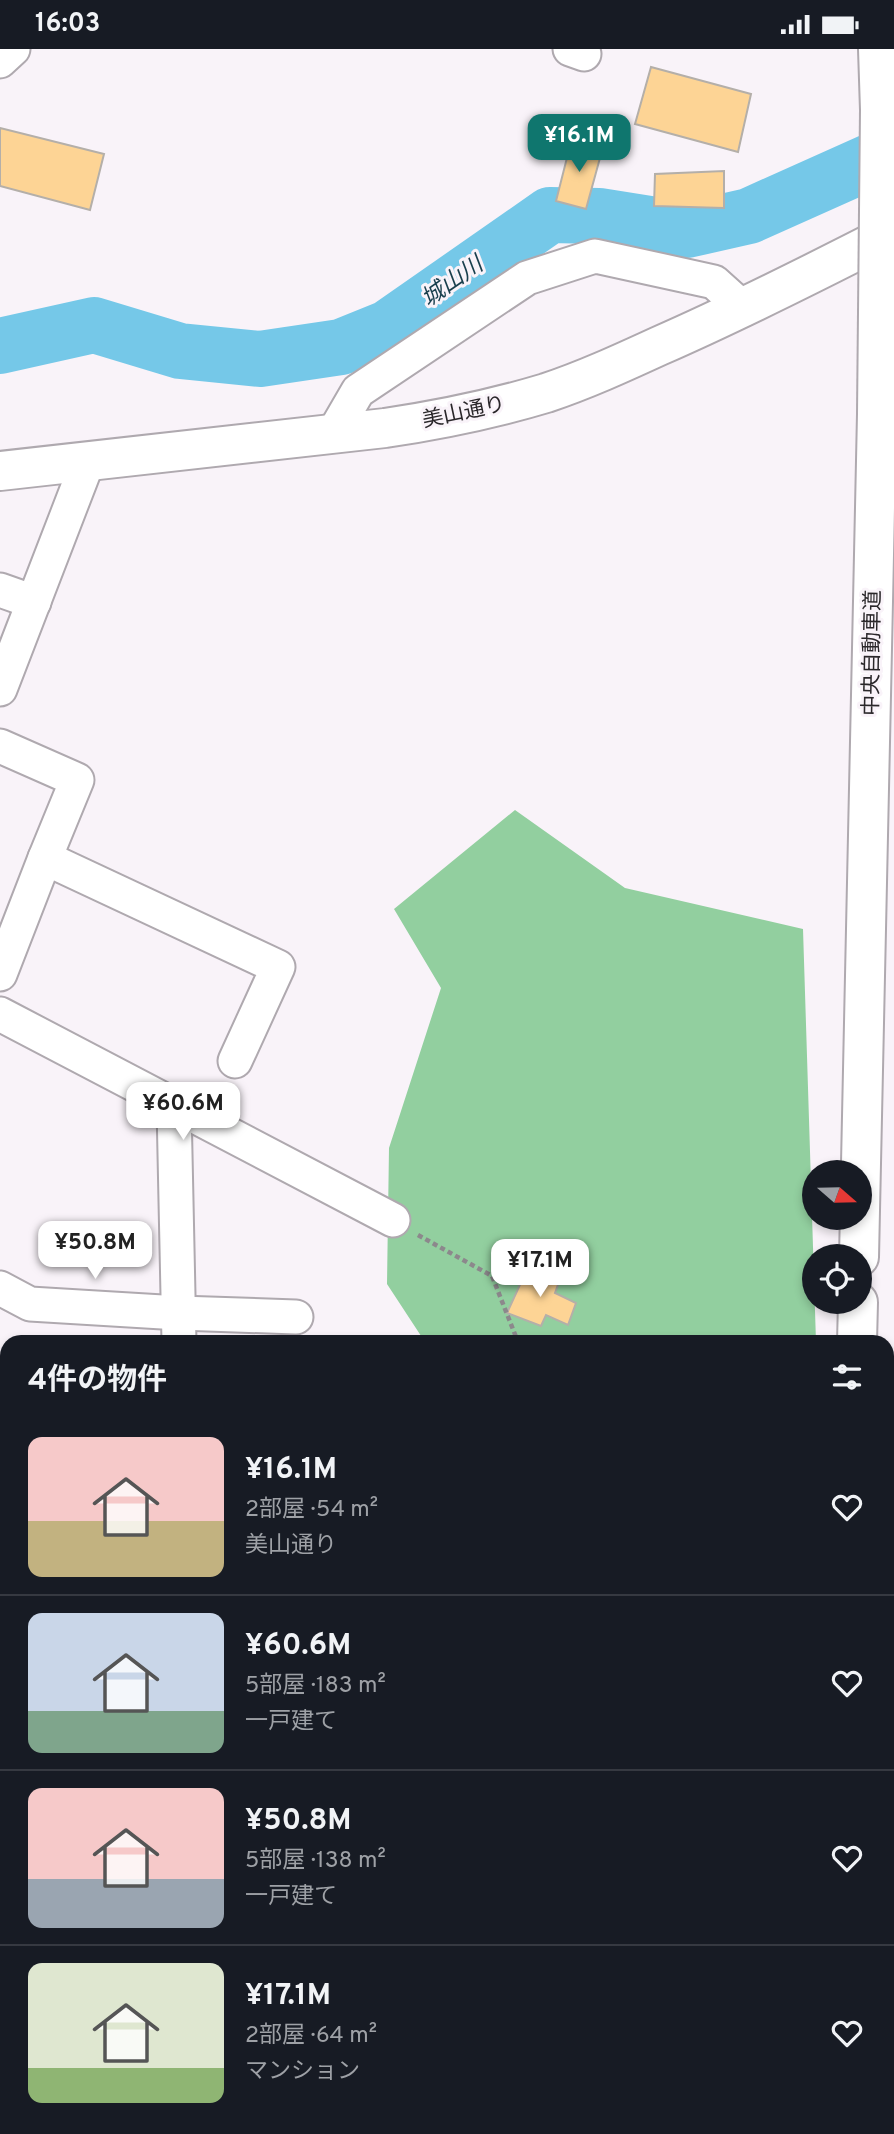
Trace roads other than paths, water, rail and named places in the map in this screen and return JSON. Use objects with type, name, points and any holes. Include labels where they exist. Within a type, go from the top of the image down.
[{"type":"main road","name":"中央自動車道","points":[[859,1244],[877,414],[880,110],[878,49]]},
{"type":"main road","name":"美山通り","points":[[0,471],[438,420],[547,393],[598,374],[744,309],[894,232]]},
{"type":"main road","points":[[857,1335],[858,1314]]},
{"type":"street","points":[[0,61],[13,49]]},
{"type":"street","points":[[334,434],[358,391],[527,278],[595,255],[713,282],[744,309]]},
{"type":"street","points":[[0,689],[88,461]]},
{"type":"street","points":[[0,590],[34,602]]},
{"type":"street","points":[[0,746],[76,780],[0,974]]},
{"type":"street","points":[[45,858],[278,967],[235,1061]]},
{"type":"street","points":[[0,1014],[393,1220]]},
{"type":"street","points":[[174,1107],[179,1328]]},
{"type":"street","points":[[0,1288],[30,1304],[179,1328],[296,1317]]},
{"type":"waterway","name":"城山川","points":[[0,346],[94,325],[180,351],[260,359],[341,347],[388,328],[550,215],[599,216],[687,230],[749,216],[894,151]]}]
